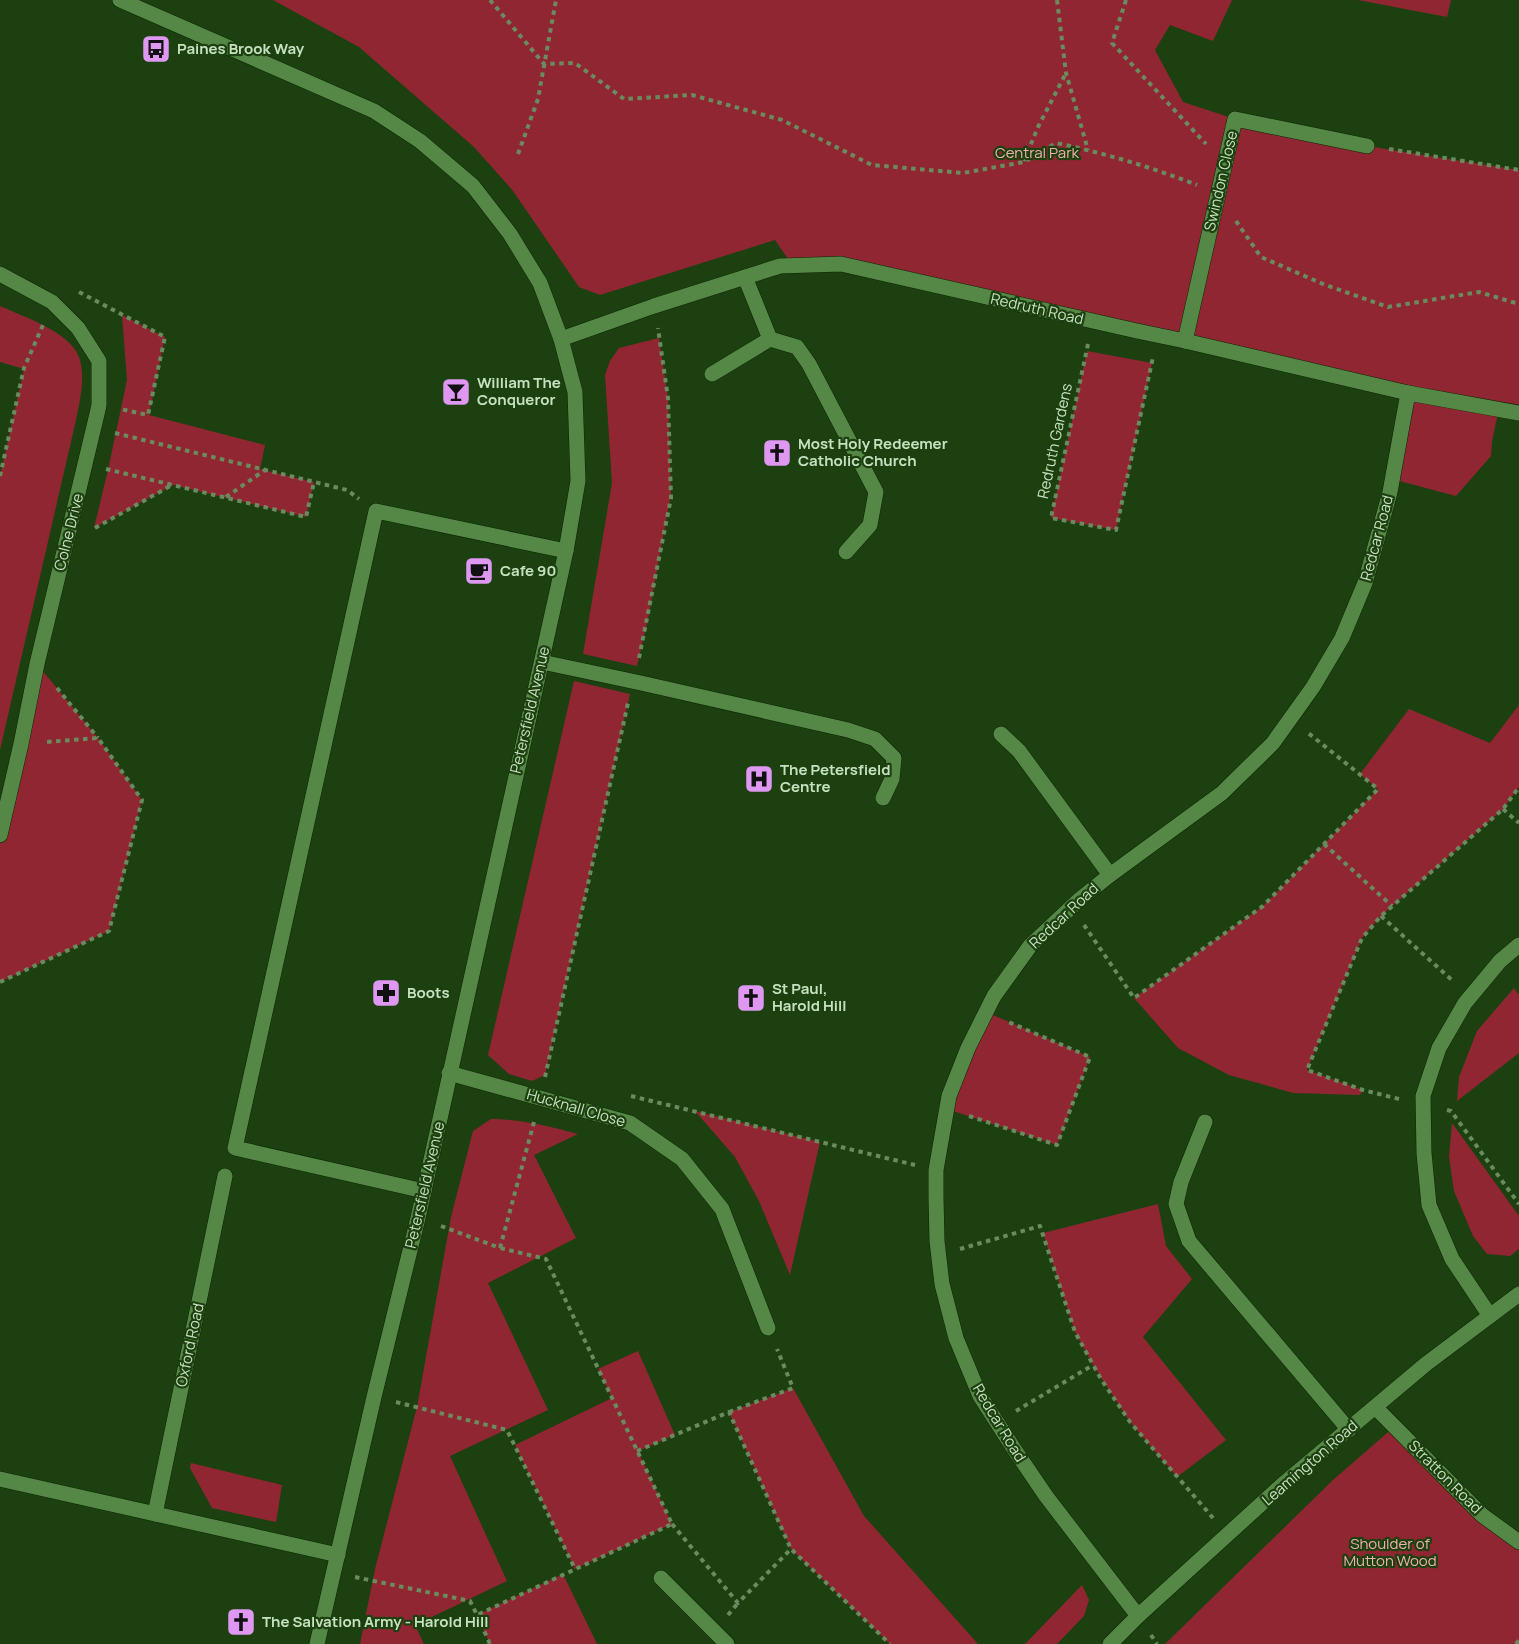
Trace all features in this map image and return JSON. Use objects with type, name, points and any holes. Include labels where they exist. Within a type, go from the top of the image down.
[{"type":"street","name":"Petersfield Avenue","points":[[120,0],[374,111],[420,141],[473,186],[510,234],[540,283],[561,339],[575,392],[578,481],[566,551],[418,1218],[317,1644]]},
{"type":"street","name":"Swindon Close","points":[[1185,341],[1235,119],[1367,146]]},
{"type":"street","name":"Redruth Road","points":[[561,339],[654,306],[780,266],[841,264],[1408,393],[1519,411]]},
{"type":"street","name":"Colne Drive","points":[[0,274],[52,302],[78,328],[99,361],[99,405],[37,664],[0,835]]},
{"type":"street","points":[[745,278],[770,339]]},
{"type":"street","points":[[712,374],[770,339],[797,347],[809,364],[876,492],[870,525],[846,552]]},
{"type":"street","name":"Redcar Road","points":[[1138,1616],[1046,1496],[997,1423],[980,1396],[956,1338],[942,1284],[936,1197],[936,1170],[949,1096],[968,1048],[994,996],[1030,946],[1071,907],[1110,875],[1222,793],[1273,742],[1313,687],[1342,638],[1365,584],[1390,492],[1408,393]]},
{"type":"street","points":[[424,1191],[235,1148],[376,512],[566,551]]},
{"type":"street","points":[[542,662],[848,730],[875,739],[894,758],[892,779],[883,798]]},
{"type":"street","points":[[1000,734],[1019,751],[1110,875]]},
{"type":"street","points":[[1490,1316],[1452,1258],[1429,1205],[1424,1153],[1424,1096],[1439,1048],[1465,1003],[1500,961],[1519,945]]},
{"type":"street","name":"Hucknall Close","points":[[449,1073],[630,1123],[682,1159],[722,1209],[768,1328]]},
{"type":"street","points":[[1205,1122],[1181,1182],[1176,1204],[1189,1241],[1349,1430]]},
{"type":"street","name":"Oxford Road","points":[[155,1514],[225,1176]]},
{"type":"street","name":"Leamington Road","points":[[1110,1644],[1282,1485],[1426,1364],[1519,1294]]},
{"type":"street","name":"Stratton Road","points":[[1375,1407],[1482,1515],[1519,1542]]},
{"type":"street","points":[[0,1479],[338,1556]]},
{"type":"street","points":[[661,1578],[727,1644]]},
{"type":"path","points":[[490,0],[544,64]]},
{"type":"path","points":[[518,154],[538,99],[556,0]]},
{"type":"path","points":[[1057,0],[1066,73],[1088,150]]},
{"type":"path","points":[[1126,0],[1112,44],[1206,145]]},
{"type":"path","points":[[544,64],[576,63],[624,99],[692,95],[782,120],[872,165],[963,173],[1024,162],[1056,143],[1088,150],[1163,172],[1218,193],[1261,258],[1323,284],[1388,307],[1479,292],[1519,304]]},
{"type":"path","points":[[1024,162],[1038,127],[1066,73]]},
{"type":"path","points":[[1367,146],[1519,170]]},
{"type":"path","points":[[0,476],[24,368],[52,302],[72,289],[165,337],[148,415],[99,405]]},
{"type":"path","points":[[500,1248],[540,1098],[648,619],[671,498],[668,398],[654,306]]},
{"type":"path","name":"Redruth Gardens","points":[[1093,321],[1051,518],[1116,530],[1158,335]]},
{"type":"path","points":[[94,428],[347,490],[376,512]]},
{"type":"path","points":[[85,465],[306,517],[314,482]]},
{"type":"path","points":[[225,497],[265,470]]},
{"type":"path","points":[[66,544],[173,485]]},
{"type":"path","points":[[0,982],[109,931],[142,800],[98,738],[37,664]]},
{"type":"path","points":[[1071,907],[1134,998],[1263,906],[1378,789],[1290,719]]},
{"type":"path","points":[[21,744],[98,738]]},
{"type":"path","points":[[1519,787],[1503,808],[1381,916],[1362,938],[1307,1070],[1363,1090],[1451,1111],[1519,1204]]},
{"type":"path","points":[[1503,808],[1519,823]]},
{"type":"path","points":[[1324,844],[1393,906]]},
{"type":"path","points":[[1381,916],[1470,997]]},
{"type":"path","points":[[947,1109],[1057,1145],[1090,1057],[986,1012]]},
{"type":"path","points":[[626,1095],[936,1170]]},
{"type":"path","points":[[418,1218],[500,1248],[546,1259],[672,1524],[738,1603],[791,1549]]},
{"type":"path","points":[[939,1256],[1040,1226],[1075,1332],[1093,1365],[1130,1422],[1227,1535]]},
{"type":"path","points":[[637,1451],[793,1388],[768,1328]]},
{"type":"path","points":[[997,1423],[1093,1365]]},
{"type":"path","points":[[374,1397],[507,1430],[575,1569]]},
{"type":"path","points":[[729,1412],[791,1549],[890,1644]]},
{"type":"path","points":[[477,1615],[672,1524]]},
{"type":"path","points":[[334,1572],[470,1601],[490,1644]]},
{"type":"green space","name":"Central Park","points":[[273,0],[1232,0],[1213,41],[1170,25],[1155,50],[1183,102],[1235,119],[1367,146],[1519,170],[1519,413],[1499,409],[1491,456],[1456,496],[1392,479],[1408,393],[841,264],[792,265],[775,240],[600,295],[579,287],[513,191],[474,147],[359,47]]},
{"type":"green space","points":[[1358,0],[1451,0],[1447,17]]},
{"type":"green space","points":[[0,306],[46,327],[68,341],[80,360],[82,375],[76,420],[0,750],[0,476],[24,369],[0,362]]},
{"type":"green space","points":[[122,315],[165,337],[149,415],[265,445],[260,469],[314,482],[306,517],[173,485],[94,528],[127,380]]},
{"type":"green space","points":[[659,338],[668,398],[671,494],[637,666],[583,654],[612,483],[605,375],[610,361],[619,348]]},
{"type":"green space","points":[[1087,351],[1152,363],[1116,530],[1051,518]]},
{"type":"green space","points":[[37,664],[98,738],[142,800],[109,931],[0,982],[0,835]]},
{"type":"green space","points":[[574,681],[630,694],[545,1075],[532,1081],[509,1074],[488,1055]]},
{"type":"green space","points":[[1519,705],[1519,787],[1503,809],[1381,916],[1362,938],[1307,1070],[1363,1090],[1360,1095],[1293,1093],[1229,1075],[1178,1048],[1134,998],[1263,906],[1378,789],[1360,774],[1409,709],[1490,743]]},
{"type":"green space","points":[[1514,988],[1519,995],[1519,1053],[1457,1101],[1459,1077],[1477,1031]]},
{"type":"green space","points":[[986,1012],[1090,1057],[1057,1145],[947,1109]]},
{"type":"green space","points":[[695,1111],[820,1142],[790,1275],[759,1201],[735,1157]]},
{"type":"green space","points":[[491,1119],[513,1120],[578,1134],[534,1155],[576,1238],[488,1283],[548,1410],[450,1456],[507,1581],[415,1625],[424,1644],[360,1644],[375,1569],[417,1407],[451,1217],[473,1131]]},
{"type":"green space","points":[[1452,1123],[1519,1216],[1519,1249],[1510,1256],[1487,1254],[1473,1236],[1454,1191],[1449,1157]]},
{"type":"green space","points":[[1158,1204],[1166,1246],[1192,1279],[1143,1337],[1226,1440],[1177,1477],[1130,1422],[1093,1365],[1075,1332],[1043,1233]]},
{"type":"green space","points":[[638,1351],[675,1435],[638,1451],[672,1524],[575,1569],[515,1445],[612,1398],[598,1369]]},
{"type":"green space","points":[[793,1388],[864,1516],[978,1644],[890,1644],[791,1549],[729,1412]]},
{"type":"green space","name":"Shoulder of Mutton Wood","points":[[1394,1427],[1519,1542],[1519,1644],[1165,1644],[1333,1480]]},
{"type":"green space","points":[[191,1463],[282,1485],[276,1522],[212,1508],[190,1468]]},
{"type":"green space","points":[[563,1574],[597,1644],[490,1644],[477,1615]]},
{"type":"green space","points":[[1082,1585],[1089,1600],[1084,1616],[1057,1644],[1025,1644]]},
{"type":"place","name":"Paines Brook Way","points":[[156,49]]},
{"type":"place","name":"William The Conqueror","points":[[456,392]]},
{"type":"place","name":"Most Holy Redeemer Catholic Church","points":[[777,453]]},
{"type":"place","name":"Cafe 90","points":[[479,571]]},
{"type":"place","name":"The Petersfield Centre","points":[[759,779]]},
{"type":"place","name":"Boots","points":[[386,993]]},
{"type":"place","name":"St Paul, Harold Hill","points":[[751,998]]},
{"type":"place","name":"The Salvation Army - Harold Hill","points":[[241,1622]]}]
